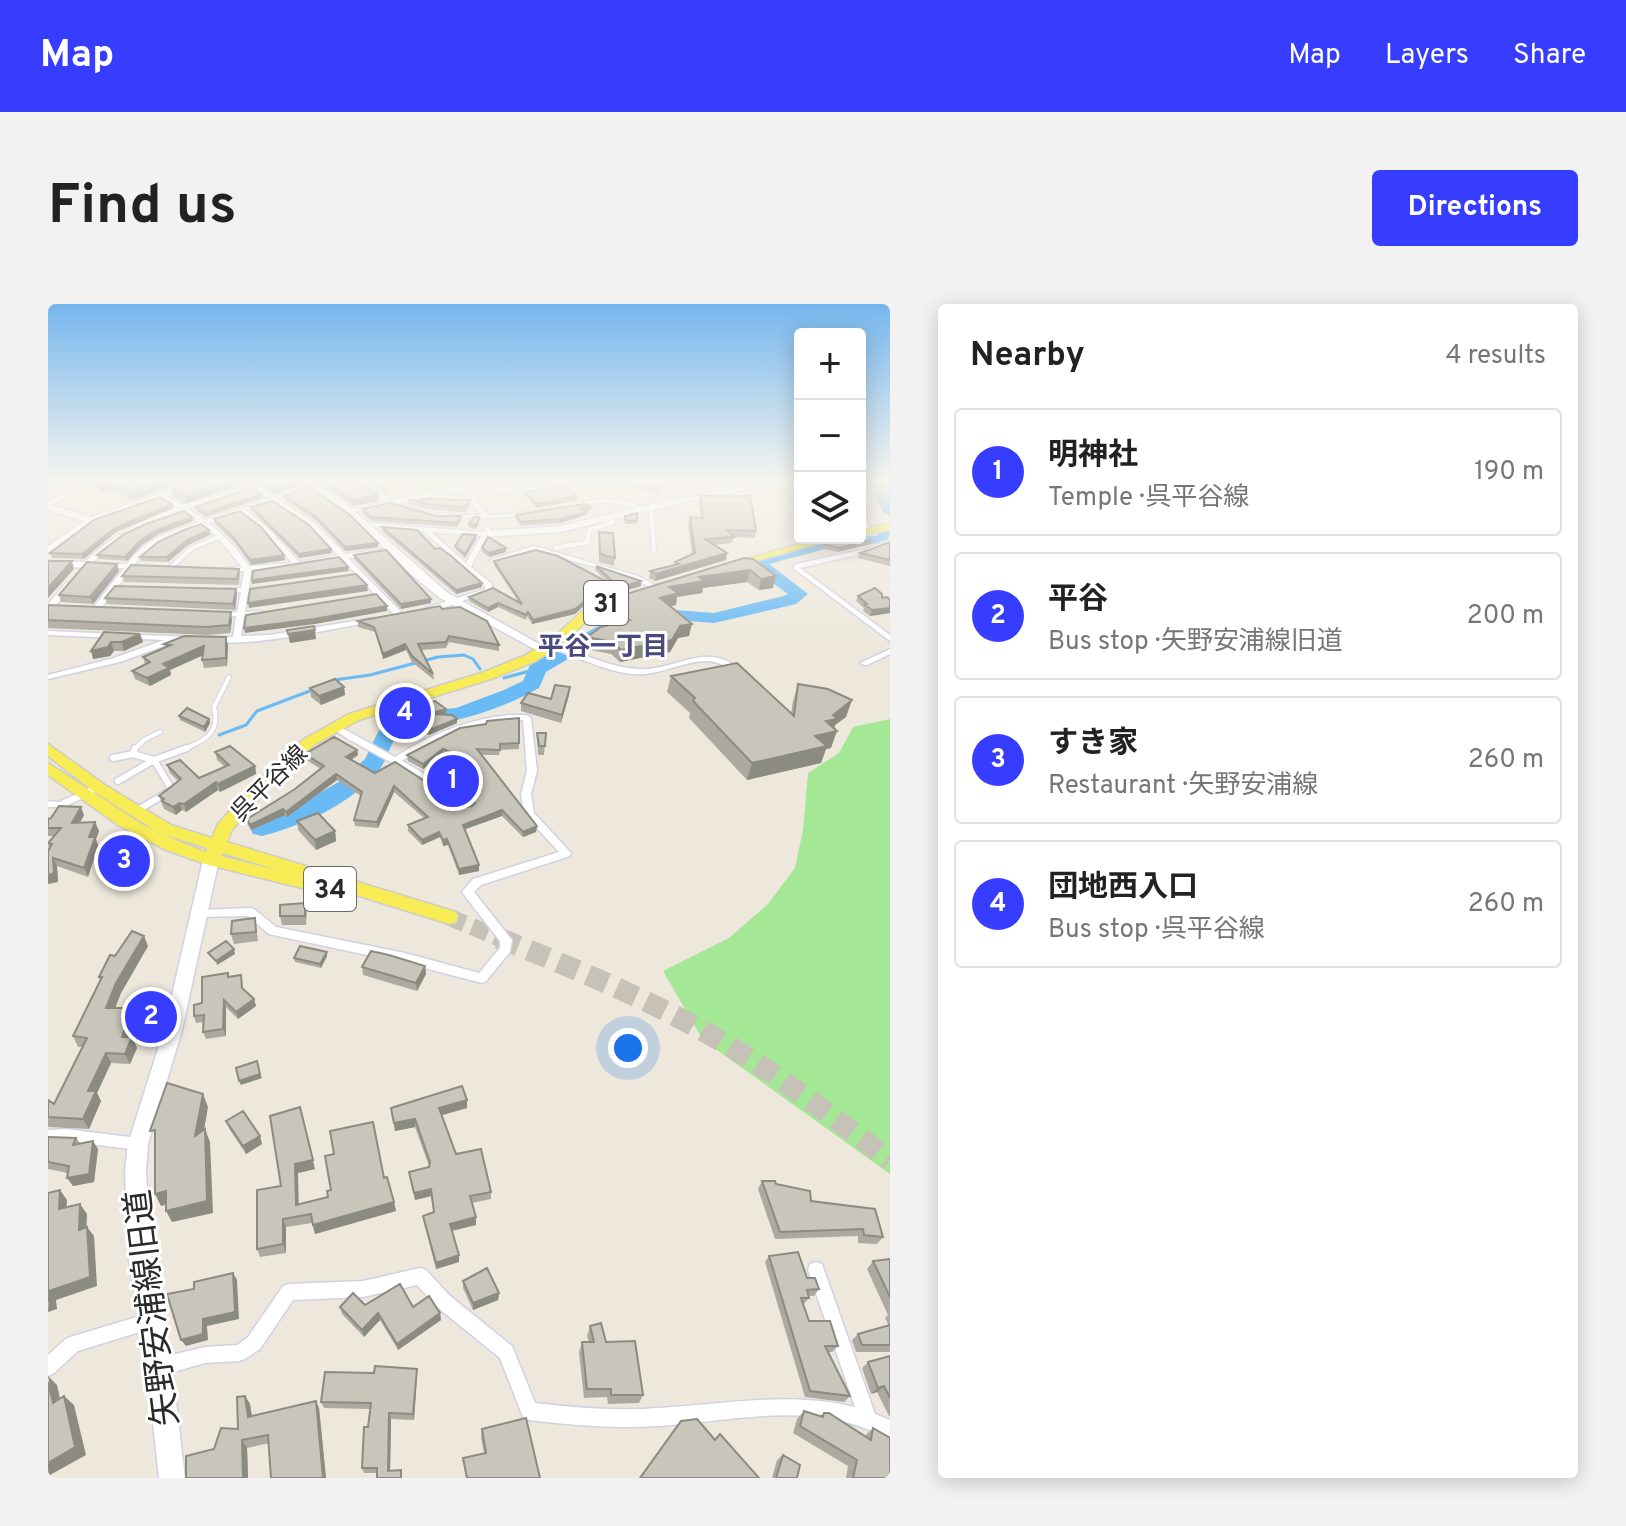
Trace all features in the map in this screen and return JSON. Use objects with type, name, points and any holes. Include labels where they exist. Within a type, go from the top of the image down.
[{"type":"main road","points":[[717,569],[801,544]]},
{"type":"main road","name":"呉平谷線","points":[[215,852],[224,828],[284,762],[334,727],[354,717],[489,675],[553,648],[594,607],[660,585]]},
{"type":"main road","name":"34","points":[[48,749],[91,791],[138,836],[215,852],[449,917],[215,852],[165,829],[136,811],[91,791],[48,768]]},
{"type":"street","points":[[48,550],[70,535]]},
{"type":"street","points":[[49,608],[100,549],[120,535]]},
{"type":"street","points":[[96,609],[146,547],[167,535]]},
{"type":"street","points":[[217,535],[248,570]]},
{"type":"street","points":[[271,535],[297,564]]},
{"type":"street","points":[[323,535],[399,615]]},
{"type":"street","points":[[377,535],[432,586],[455,603],[553,648],[641,672],[710,657],[732,665],[740,672]]},
{"type":"street","points":[[423,611],[455,603],[488,590],[489,586],[431,535]]},
{"type":"street","points":[[468,566],[485,535]]},
{"type":"street","points":[[170,568],[192,548],[219,537]]},
{"type":"street","points":[[890,542],[868,551],[796,566],[858,618],[890,639]]},
{"type":"street","points":[[493,560],[534,548],[660,585]]},
{"type":"street","points":[[219,570],[248,570],[391,549]]},
{"type":"street","points":[[48,563],[182,568]]},
{"type":"street","points":[[236,640],[248,570]]},
{"type":"street","points":[[346,577],[361,574]]},
{"type":"street","points":[[113,587],[128,588]]},
{"type":"street","points":[[212,591],[273,588]]},
{"type":"street","points":[[364,597],[379,594]]},
{"type":"street","points":[[49,608],[65,608]]},
{"type":"street","points":[[81,608],[112,610]]},
{"type":"street","points":[[208,614],[270,612]]},
{"type":"street","points":[[48,633],[236,640],[411,613]]},
{"type":"street","points":[[48,677],[117,660],[168,643],[171,638]]},
{"type":"street","points":[[864,663],[890,651]]},
{"type":"street","points":[[199,914],[250,912],[273,931],[405,958],[482,978],[506,949],[506,940],[468,892],[477,882],[566,853],[529,814],[526,794],[532,771],[527,718],[510,716],[426,740],[395,761]]},
{"type":"street","points":[[334,727],[378,754],[421,774],[467,807]]},
{"type":"street","points":[[54,808],[91,791]]},
{"type":"street","name":"矢野安浦線旧道","points":[[172,1478],[159,1367],[134,1224],[138,1144],[173,1030],[215,852]]},
{"type":"street","points":[[48,1136],[66,1135],[138,1144]]},
{"type":"street","points":[[816,1270],[867,1417]]},
{"type":"street","points":[[159,1367],[205,1355],[239,1353],[254,1343],[289,1292],[363,1289],[420,1276],[443,1301],[506,1352],[529,1411],[576,1418],[659,1417],[797,1405],[867,1417],[890,1429]]},
{"type":"street","points":[[48,1367],[73,1344],[150,1321]]},
{"type":"lane","points":[[555,548],[588,542],[589,535]]},
{"type":"lane","points":[[651,535],[654,550]]},
{"type":"lane","points":[[118,781],[154,760],[204,742],[213,732],[217,719],[214,707],[229,677]]},
{"type":"lane","points":[[133,754],[134,748],[145,738],[160,732]]},
{"type":"lane","points":[[113,758],[133,754],[154,760],[172,790],[136,811]]},
{"type":"lane","points":[[112,857],[100,870],[112,877],[149,860]]},
{"type":"green space","points":[[890,719],[890,1174],[703,1040],[663,971],[729,938],[768,904],[795,868],[803,830],[808,773],[839,753],[853,727]]},
{"type":"building","points":[[74,535],[106,535],[82,554],[50,553]]},
{"type":"building","points":[[123,535],[149,535],[125,557],[97,555]]},
{"type":"building","points":[[174,535],[198,535],[167,557],[140,557],[158,542]]},
{"type":"building","points":[[231,535],[267,535],[284,555],[250,560]]},
{"type":"building","points":[[279,535],[318,535],[331,549],[299,554]]},
{"type":"building","points":[[333,535],[370,535],[378,543],[345,547]]},
{"type":"building","points":[[391,535],[422,535],[435,549],[440,548],[450,555],[482,583],[456,590]]},
{"type":"building","points":[[462,535],[476,535],[465,554],[455,546]]},
{"type":"building","points":[[599,535],[613,535],[615,558],[600,554]]},
{"type":"building","points":[[692,535],[734,537],[705,539],[727,553],[656,574],[650,571],[679,564],[675,562],[695,553]]},
{"type":"building","points":[[488,537],[506,548],[489,553],[482,548]]},
{"type":"building","points":[[890,542],[890,560],[860,553]]},
{"type":"building","points":[[823,544],[855,544],[838,548]]},
{"type":"building","points":[[386,550],[431,599],[401,604],[354,555]]},
{"type":"building","points":[[536,550],[558,556],[609,583],[611,580],[596,566],[641,581],[590,597],[575,609],[533,620],[528,612],[526,615],[498,603],[488,608],[469,597],[493,588],[522,604],[494,561]]},
{"type":"building","points":[[339,557],[348,567],[252,580],[253,571]]},
{"type":"building","points":[[744,558],[753,559],[776,576],[761,579],[750,570],[699,577],[704,581],[669,587],[678,593],[660,598],[692,624],[680,626],[672,640],[621,650],[612,642],[587,637],[601,627],[630,620],[600,602]]},
{"type":"building","points":[[48,561],[72,561],[48,588]]},
{"type":"building","points":[[87,562],[117,564],[90,597],[59,595]]},
{"type":"building","points":[[131,565],[239,569],[237,579],[122,576]]},
{"type":"building","points":[[356,574],[367,585],[248,603],[250,589]]},
{"type":"building","points":[[115,586],[236,589],[233,604],[105,598]]},
{"type":"building","points":[[875,588],[882,598],[890,600],[890,608],[872,610],[858,596]]},
{"type":"building","points":[[376,594],[387,606],[244,628],[246,615]]},
{"type":"building","points":[[48,605],[231,612],[229,625],[205,627],[48,620]]},
{"type":"building","points":[[440,606],[442,609],[460,607],[487,621],[499,645],[449,636],[446,642],[418,644],[433,674],[412,656],[405,644],[383,654],[374,627],[358,621]]},
{"type":"building","points":[[314,626],[315,630],[288,634],[287,630]]},
{"type":"building","points":[[104,632],[140,634],[91,651]]},
{"type":"building","points":[[184,636],[226,637],[226,658],[202,660],[204,646],[163,664],[169,668],[147,678],[132,671],[150,662],[143,657]]},
{"type":"building","points":[[737,663],[794,716],[798,684],[828,689],[852,700],[833,715],[837,719],[826,721],[837,731],[815,736],[827,746],[752,763],[693,701],[695,698],[671,676]]},
{"type":"building","points":[[335,679],[344,687],[319,696],[310,688]]},
{"type":"building","points":[[555,685],[570,687],[562,715],[521,703],[528,693],[551,699]]},
{"type":"building","points":[[435,701],[446,709],[429,714],[452,715],[457,719],[429,730],[410,723],[421,715],[414,707]]},
{"type":"building","points":[[187,708],[209,719],[204,727],[179,716]]},
{"type":"building","points":[[519,718],[519,743],[500,744],[500,750],[477,749],[537,826],[523,832],[502,810],[463,825],[479,865],[459,869],[447,839],[443,840],[439,832],[422,840],[408,825],[428,817],[394,786],[377,822],[354,820],[362,792],[336,774],[286,812],[283,809],[250,825],[247,819],[295,789],[324,766],[305,754],[334,737],[357,750],[346,757],[375,773],[395,762],[465,807],[472,806],[475,803],[473,797],[449,780],[471,770],[460,756],[443,749],[423,764],[407,755],[460,728]]},
{"type":"building","points":[[537,733],[546,733],[545,746],[539,746]]},
{"type":"building","points":[[230,746],[255,766],[218,784],[216,782],[184,804],[173,807],[162,801],[164,799],[159,796],[181,779],[167,765],[180,760],[199,778],[229,765],[215,752]]},
{"type":"building","points":[[59,806],[81,807],[72,823],[95,822],[89,837],[95,837],[84,868],[53,858],[54,873],[48,875],[48,851],[52,844],[48,843],[61,828],[48,828],[48,819]]},
{"type":"building","points":[[318,813],[335,831],[315,840],[297,821]]},
{"type":"building","points":[[126,835],[138,841],[112,856],[102,854]]},
{"type":"building","points":[[305,903],[305,916],[280,916],[280,905]]},
{"type":"building","points":[[255,918],[256,932],[231,934],[232,921]]},
{"type":"building","points":[[132,931],[144,936],[116,983],[106,1008],[131,1008],[122,1037],[132,1037],[125,1054],[106,1053],[88,1091],[96,1091],[83,1119],[48,1117],[48,1100],[54,1104],[87,1038],[73,1036],[102,977],[99,977],[110,955],[115,956]]},
{"type":"building","points":[[226,941],[234,949],[216,961],[208,953]]},
{"type":"building","points":[[300,946],[327,952],[320,964],[294,958]]},
{"type":"building","points":[[371,951],[425,966],[416,983],[362,967]]},
{"type":"building","points":[[228,973],[228,977],[241,975],[242,988],[254,999],[236,1012],[224,1000],[223,1029],[203,1032],[204,1015],[194,1016],[194,1005],[202,1003],[202,977]]},
{"type":"building","points":[[154,991],[150,1010],[138,1011],[142,992]]},
{"type":"building","points":[[257,1061],[260,1074],[239,1081],[236,1068]]},
{"type":"building","points":[[167,1083],[203,1094],[195,1136],[205,1129],[207,1201],[166,1211],[166,1191],[155,1194],[155,1130],[150,1131]]},
{"type":"building","points":[[462,1086],[467,1100],[439,1108],[456,1154],[481,1149],[491,1192],[470,1196],[476,1217],[450,1224],[459,1255],[436,1263],[423,1216],[434,1212],[431,1189],[414,1193],[409,1172],[429,1167],[430,1162],[415,1119],[394,1123],[391,1108]]},
{"type":"building","points":[[300,1107],[313,1160],[295,1164],[296,1205],[328,1197],[327,1191],[331,1190],[325,1156],[334,1154],[330,1131],[373,1122],[384,1178],[387,1177],[394,1202],[313,1225],[311,1214],[283,1219],[283,1244],[257,1249],[257,1190],[281,1186],[270,1116]]},
{"type":"building","points":[[243,1111],[260,1136],[243,1146],[226,1121]]},
{"type":"building","points":[[48,1137],[76,1138],[73,1145],[93,1141],[89,1174],[67,1178],[69,1166],[48,1162]]},
{"type":"building","points":[[762,1181],[775,1181],[776,1184],[810,1191],[811,1201],[875,1209],[883,1237],[864,1235],[863,1229],[780,1232]]},
{"type":"building","points":[[60,1190],[59,1209],[80,1204],[79,1230],[87,1227],[90,1277],[49,1291],[48,1301],[48,1193]]},
{"type":"building","points":[[798,1252],[807,1278],[815,1278],[819,1289],[807,1290],[809,1298],[801,1298],[809,1321],[830,1321],[838,1346],[825,1346],[850,1396],[810,1391],[769,1256]]},
{"type":"building","points":[[890,1259],[890,1297],[873,1261]]},
{"type":"building","points":[[487,1268],[499,1293],[473,1303],[463,1281]]},
{"type":"building","points":[[233,1273],[235,1312],[203,1319],[203,1334],[181,1340],[167,1294],[194,1289],[194,1282]]},
{"type":"building","points":[[400,1284],[413,1307],[429,1296],[440,1313],[397,1344],[378,1313],[362,1330],[340,1307],[353,1293],[365,1305]]},
{"type":"building","points":[[601,1323],[606,1342],[635,1341],[643,1395],[611,1395],[611,1389],[587,1389],[582,1342],[594,1342],[590,1326]]},
{"type":"building","points":[[890,1325],[890,1345],[862,1345],[858,1334]]},
{"type":"building","points":[[890,1356],[890,1398],[884,1386],[878,1388],[868,1362]]},
{"type":"building","points":[[375,1366],[417,1369],[413,1414],[389,1413],[388,1471],[401,1470],[401,1478],[377,1478],[377,1468],[362,1468],[364,1427],[368,1427],[371,1403],[321,1402],[325,1372],[374,1373]]},
{"type":"building","points":[[48,1382],[53,1403],[64,1396],[75,1447],[48,1463]]},
{"type":"building","points":[[245,1396],[248,1417],[316,1401],[323,1478],[271,1478],[268,1435],[242,1440],[243,1478],[186,1478],[186,1456],[214,1449],[221,1428],[238,1429],[237,1397]]},
{"type":"building","points":[[804,1411],[823,1417],[824,1413],[829,1413],[871,1440],[873,1428],[890,1438],[890,1478],[853,1478],[857,1460],[800,1426]]},
{"type":"building","points":[[526,1418],[540,1478],[467,1478],[463,1458],[486,1453],[482,1429]]},
{"type":"building","points":[[697,1419],[715,1440],[720,1434],[759,1478],[640,1478],[681,1421]]},
{"type":"building","points":[[783,1455],[800,1465],[797,1478],[776,1478]]},
{"type":"waterway","points":[[262,828],[337,795],[363,775],[376,758],[388,732],[398,723],[457,714],[512,694],[532,684],[537,669],[604,630],[675,615],[714,618],[790,600],[799,594],[765,570],[760,562],[836,541],[882,540],[885,535]]},
{"type":"waterway","points":[[334,680],[370,675],[438,657],[464,655],[473,659],[480,669]]},
{"type":"waterway","points":[[504,678],[537,669]]},
{"type":"waterway","points":[[219,735],[246,725],[257,711],[315,689]]},
{"type":"tunnel","points":[[449,917],[504,940]]},
{"type":"tunnel","points":[[499,938],[617,988],[703,1031],[772,1074],[890,1160]]},
{"type":"place","name":"団地西入口","points":[[405,713]]},
{"type":"place","name":"明神社","points":[[453,781]]},
{"type":"place","name":"すき家","points":[[124,861]]},
{"type":"place","name":"平谷","points":[[151,1017]]},
{"type":"district","name":"平谷一丁目","points":[[603,646]]}]
